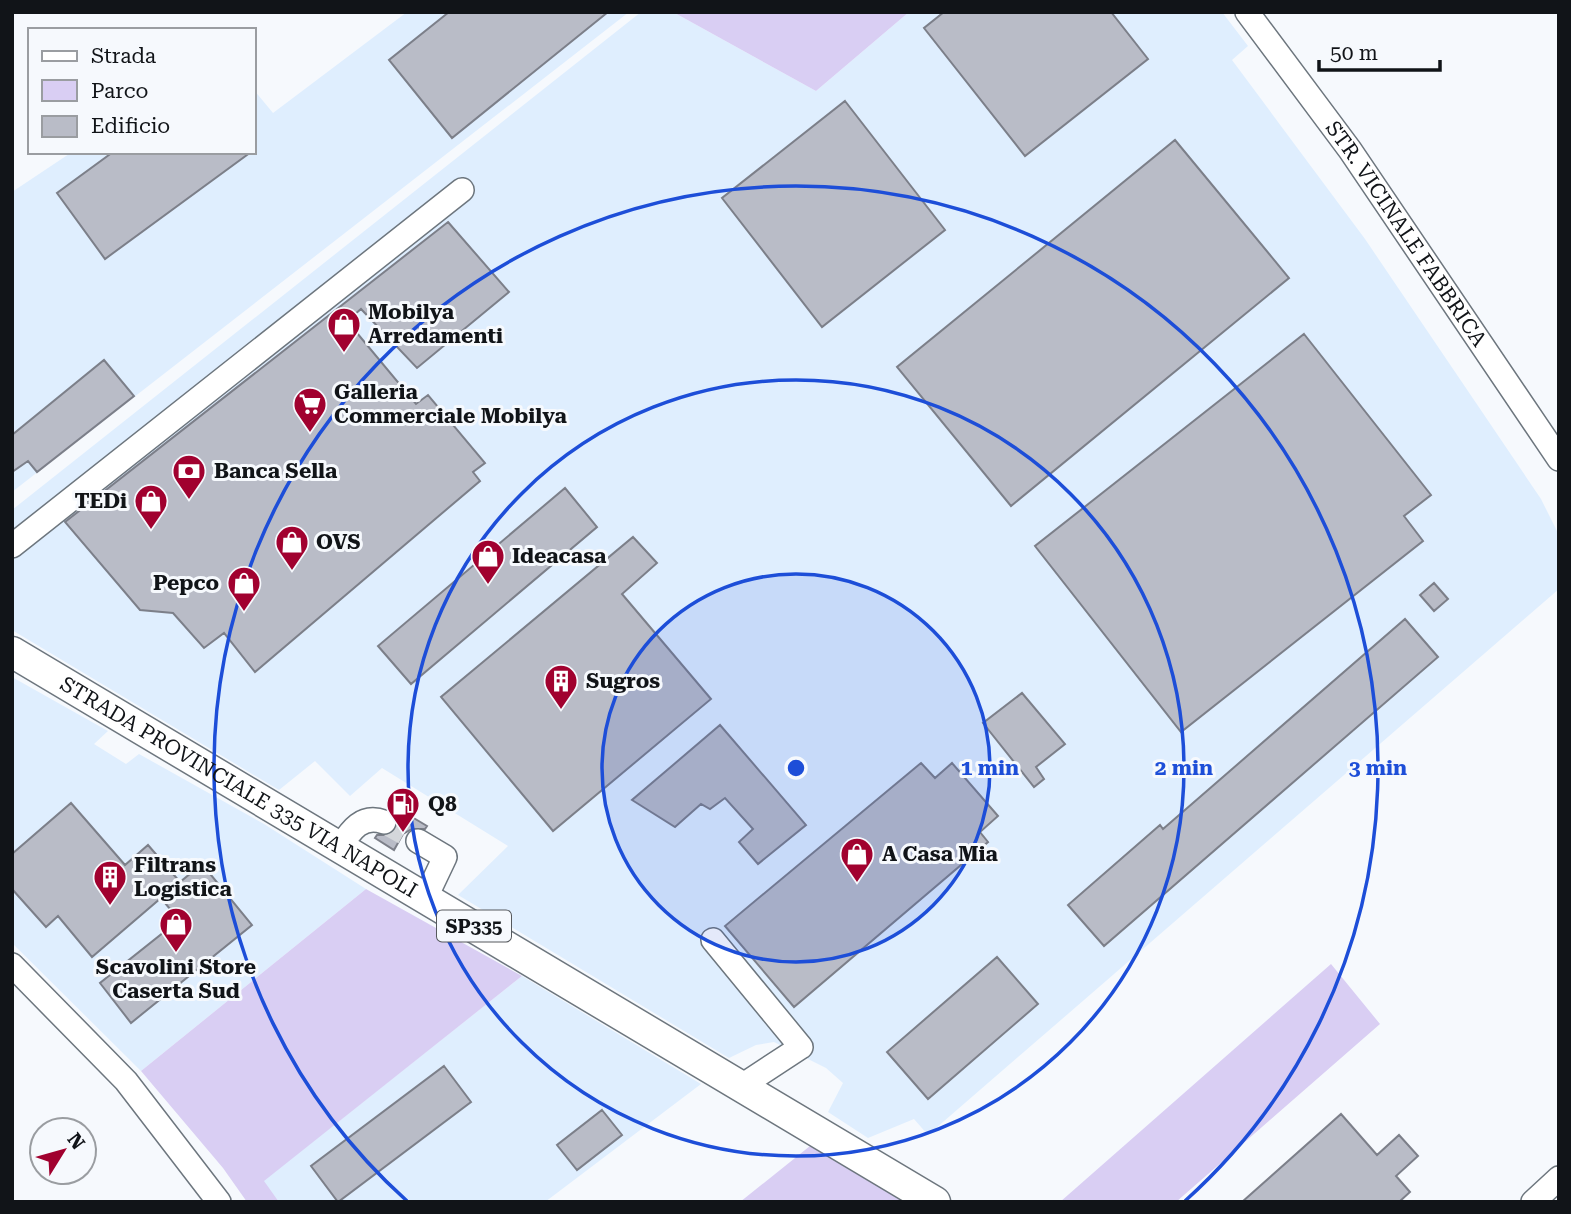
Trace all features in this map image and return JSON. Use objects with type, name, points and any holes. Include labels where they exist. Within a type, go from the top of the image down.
[{"type":"main road","name":"STRADA PROVINCIALE 335 VIA NAPOLI","points":[[12,652],[743,1085],[934,1202]]},
{"type":"street","name":"STR. VICINALE FABBRICA","points":[[1247,12],[1350,150],[1559,459]]},
{"type":"street","points":[[12,546],[461,190]]},
{"type":"street","points":[[340,847],[352,828],[365,820],[384,822]]},
{"type":"street","points":[[418,841],[445,857],[425,897]]},
{"type":"street","points":[[713,940],[801,1047],[743,1085]]},
{"type":"street","points":[[12,965],[126,1081],[219,1202]]},
{"type":"street","points":[[1533,1202],[1559,1178]]},
{"type":"shaded area","points":[[407,12],[629,12],[12,492],[12,192],[69,154],[256,154],[256,92],[273,113]]},
{"type":"shaded area","points":[[641,12],[673,12],[816,91],[909,12],[1222,12],[1248,46],[1232,60],[1365,239],[1541,499],[1559,535],[1559,589],[928,1135],[914,1119],[868,1138],[828,1112],[843,1083],[826,1068],[774,1042],[756,1045],[729,1058],[458,895],[508,846],[382,768],[350,796],[315,761],[279,790],[12,630],[12,510]]},
{"type":"shaded area","points":[[12,677],[108,731],[94,744],[126,764],[139,754],[264,824],[366,889],[141,1071],[12,943]]},
{"type":"shaded area","points":[[522,976],[701,1084],[545,1202],[279,1202],[263,1181]]},
{"type":"green space","points":[[673,12],[909,12],[816,91]]},
{"type":"green space","points":[[366,889],[522,976],[264,1181],[279,1202],[247,1202],[223,1168],[141,1071]]},
{"type":"green space","points":[[1331,964],[1380,1024],[1176,1202],[1060,1202]]},
{"type":"green space","points":[[810,1146],[904,1202],[740,1202]]},
{"type":"building","points":[[449,12],[608,12],[452,138],[389,60]]},
{"type":"building","points":[[944,12],[1111,12],[1148,59],[1025,156],[924,28]]},
{"type":"building","points":[[845,101],[945,230],[822,327],[722,198]]},
{"type":"building","points":[[1175,140],[1289,278],[1011,506],[897,367]]},
{"type":"building","points":[[110,154],[248,154],[105,259],[57,193]]},
{"type":"building","name":"Galleria Commerciale Mobilya","points":[[448,222],[509,292],[417,368],[361,309],[347,321],[416,404],[428,395],[485,463],[473,472],[480,481],[255,672],[224,633],[204,648],[173,613],[140,610],[65,522]]},
{"type":"building","points":[[1304,334],[1431,495],[1404,516],[1423,541],[1181,732],[1035,546]]},
{"type":"building","points":[[104,360],[134,396],[37,472],[28,461],[12,472],[12,435]]},
{"type":"building","name":"Ideacasa","points":[[565,488],[597,527],[411,684],[378,646]]},
{"type":"building","name":"Sugros","points":[[633,537],[657,563],[622,594],[711,699],[553,831],[441,697]]},
{"type":"building","points":[[1434,583],[1448,599],[1434,611],[1420,595]]},
{"type":"building","points":[[1405,619],[1438,657],[1104,946],[1068,905],[1160,825],[1163,829]]},
{"type":"building","points":[[1022,693],[1065,744],[1036,767],[1044,779],[1034,787],[983,723]]},
{"type":"building","points":[[720,725],[806,825],[758,864],[739,842],[753,829],[725,798],[710,809],[701,804],[675,827],[632,800]]},
{"type":"building","name":"A Casa Mia","points":[[921,763],[935,778],[952,763],[998,816],[980,832],[988,842],[794,1007],[725,926]]},
{"type":"building","points":[[71,803],[125,865],[148,845],[180,882],[202,864],[252,925],[131,1023],[100,983],[179,920],[161,898],[92,957],[58,916],[46,927],[12,889],[12,854]]},
{"type":"building","points":[[412,817],[427,826],[425,829],[412,829],[403,834],[394,850],[375,838],[377,835],[389,835],[396,829],[403,833]]},
{"type":"building","points":[[997,957],[1038,1004],[928,1099],[887,1052]]},
{"type":"building","points":[[444,1066],[471,1102],[338,1202],[311,1166]]},
{"type":"building","points":[[602,1110],[622,1135],[577,1170],[557,1145]]},
{"type":"building","points":[[1341,1114],[1377,1155],[1399,1135],[1418,1156],[1396,1176],[1410,1192],[1399,1202],[1242,1202]]},
{"type":"tunnel","points":[[384,822],[418,841]]},
{"type":"place","name":"Mobilya Arredamenti","points":[[344,354]]},
{"type":"place","name":"Galleria Commerciale Mobilya","points":[[310,434]]},
{"type":"place","name":"Banca Sella","points":[[189,501]]},
{"type":"place","name":"TEDi","points":[[151,531]]},
{"type":"place","name":"OVS","points":[[292,572]]},
{"type":"place","name":"Ideacasa","points":[[488,586]]},
{"type":"place","name":"Pepco","points":[[244,613]]},
{"type":"place","name":"Sugros","points":[[561,711]]},
{"type":"place","name":"Q8","points":[[403,834]]},
{"type":"place","name":"A Casa Mia","points":[[857,884]]},
{"type":"place","name":"Filtrans Logistica","points":[[110,907]]},
{"type":"place","name":"Scavolini Store Caserta Sud","points":[[176,954]]}]
